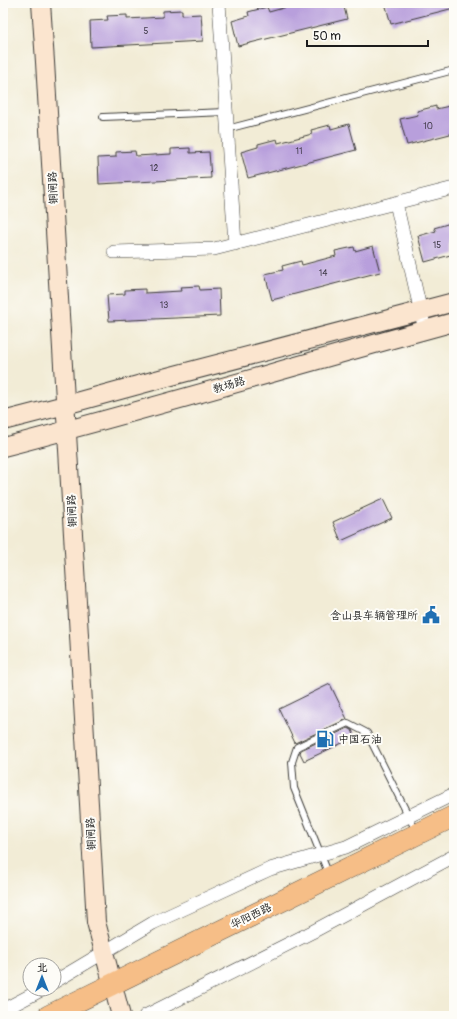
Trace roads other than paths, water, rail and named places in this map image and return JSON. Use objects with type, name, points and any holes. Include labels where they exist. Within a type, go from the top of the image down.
[{"type":"main road","name":"铜闸路","points":[[41,3],[96,922],[121,1016]]},
{"type":"main road","name":"教场路","points":[[3,421],[454,302]]},
{"type":"main road","name":"教场路","points":[[3,446],[67,430],[454,322]]},
{"type":"main road","name":"华阳西路","points":[[48,1016],[330,877],[413,825],[454,816]]},
{"type":"street","points":[[219,3],[235,244]]},
{"type":"street","points":[[114,252],[214,249],[454,188]]},
{"type":"street","points":[[396,203],[425,330]]},
{"type":"street","points":[[62,977],[153,923],[270,869],[346,847],[413,825],[454,794]]},
{"type":"street","points":[[145,1016],[312,932],[454,856]]},
{"type":"street","points":[[3,1010],[27,997]]},
{"type":"lane","points":[[227,129],[454,70]]},
{"type":"lane","points":[[103,118],[226,112]]},
{"type":"lane","points":[[330,877],[294,788],[292,762],[297,747],[348,723],[367,733],[413,825]]},
{"type":"place","name":"含山县车辆管理所","points":[[431,615]]},
{"type":"place","name":"中国石油","points":[[325,739]]}]
